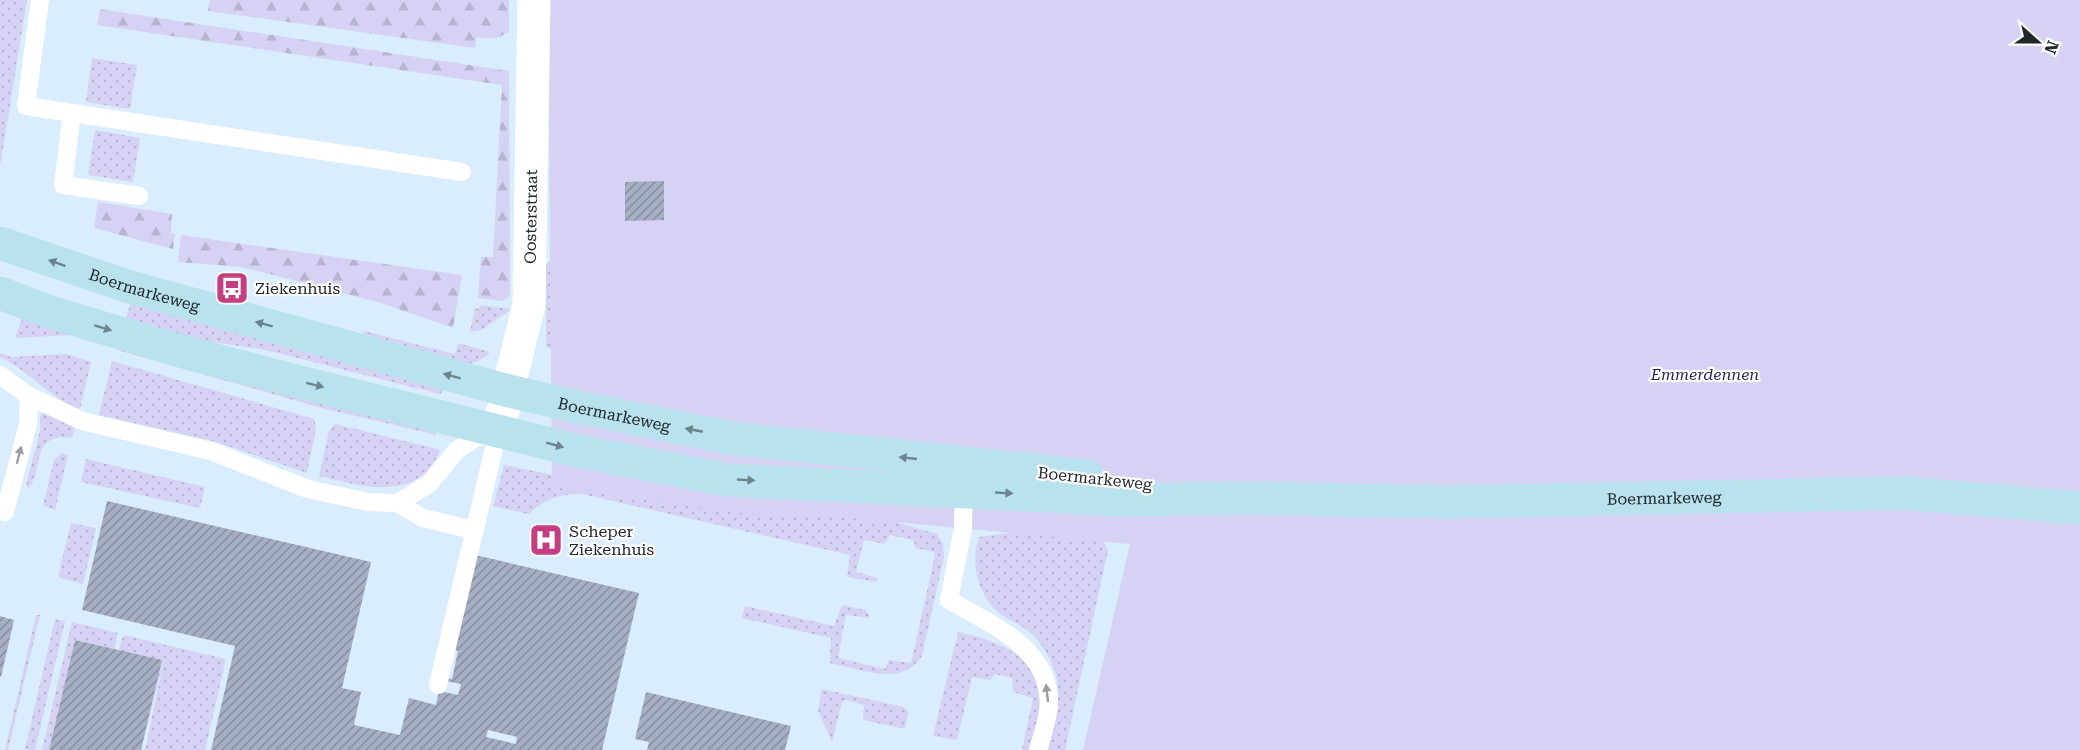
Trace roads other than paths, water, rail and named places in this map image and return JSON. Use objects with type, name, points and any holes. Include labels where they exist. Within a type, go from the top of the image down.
[{"type":"street","name":"Oosterstraat","points":[[498,430],[529,304],[534,0]]},
{"type":"street","name":"Boermarkeweg","points":[[0,243],[120,285],[509,391],[730,438],[965,477],[1126,500],[1246,498],[1445,502],[1902,493],[2080,508]]},
{"type":"street","name":"Boermarkeweg","points":[[0,293],[47,311],[177,350],[570,449],[727,480],[965,477]]},
{"type":"lane","points":[[40,0],[26,106],[462,172]]},
{"type":"lane","points":[[72,113],[63,185],[139,196]]},
{"type":"lane","points":[[0,375],[29,396],[82,421],[211,451],[308,489],[368,502],[397,503],[423,518],[473,530]]},
{"type":"lane","points":[[5,512],[28,424],[29,396]]},
{"type":"lane","points":[[397,503],[429,484],[457,450],[474,439],[498,430]]},
{"type":"lane","points":[[438,685],[498,430]]},
{"type":"lane","points":[[965,477],[963,528],[949,600],[1016,639],[1034,659],[1046,680],[1048,705],[1038,750]]},
{"type":"place","name":"Ziekenhuis","points":[[232,288]]},
{"type":"place","name":"Scheper Ziekenhuis","points":[[546,540]]},
{"type":"park label","name":"Emmerdennen","points":[[1705,374]]}]
